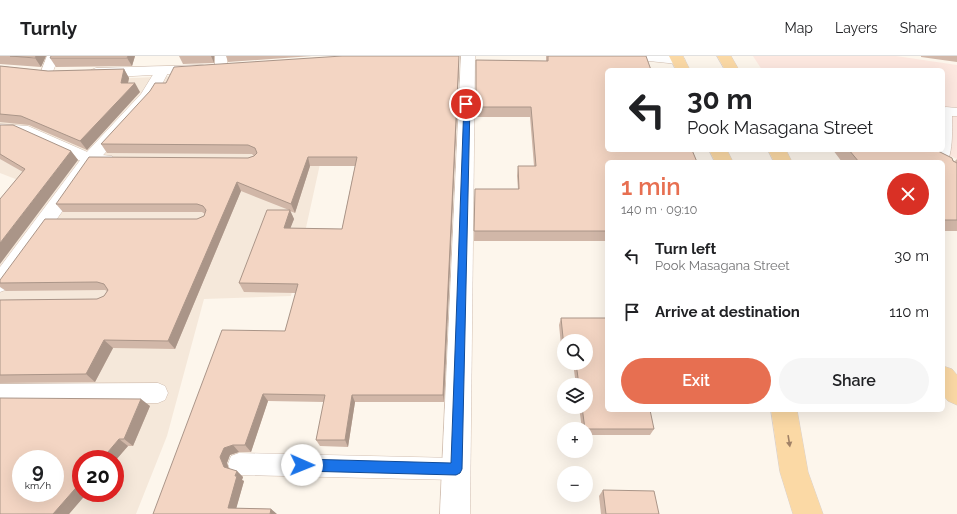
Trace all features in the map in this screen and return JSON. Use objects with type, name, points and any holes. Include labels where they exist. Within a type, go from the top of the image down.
[{"type":"main road","points":[[724,56],[731,68]]},
{"type":"main road","points":[[945,379],[957,393]]},
{"type":"main road","points":[[784,412],[794,472],[808,514]]},
{"type":"street","points":[[455,514],[468,56]]},
{"type":"street","points":[[639,56],[679,62]]},
{"type":"street","points":[[84,74],[162,71],[221,62],[236,67]]},
{"type":"street","points":[[0,283],[54,220],[90,159],[148,96],[162,71]]},
{"type":"street","points":[[31,72],[61,74]]},
{"type":"street","points":[[945,165],[957,171]]},
{"type":"lane","points":[[46,74],[53,56]]},
{"type":"lane","points":[[945,142],[949,112]]},
{"type":"lane","points":[[0,128],[23,129],[90,159],[121,159]]},
{"type":"lane","points":[[935,160],[942,152]]},
{"type":"lane","points":[[0,394],[158,393]]},
{"type":"lane","points":[[239,464],[456,469]]},
{"type":"shaded area","points":[[753,56],[896,56],[957,65],[957,159],[941,152],[945,152],[945,68],[761,68]]},
{"type":"shaded area","points":[[292,71],[320,164],[291,296],[204,299],[167,436],[136,514],[0,514],[0,203],[18,180],[0,173],[0,76],[66,81]]},
{"type":"building","points":[[10,56],[36,56],[35,58]]},
{"type":"building","points":[[51,56],[128,56],[127,58],[50,58]]},
{"type":"building","points":[[342,56],[459,56],[443,395],[352,395],[345,440],[316,440],[325,395],[263,394],[245,445],[233,445],[224,448],[220,457],[224,467],[237,471],[228,508],[271,509],[270,514],[153,514],[222,330],[285,331],[298,284],[239,283],[267,210],[290,210],[284,228],[342,229],[357,157],[308,157],[291,204],[237,182],[168,341],[104,340],[86,374],[0,375],[0,300],[97,299],[104,296],[108,290],[104,284],[97,282],[0,283],[0,280],[45,219],[197,219],[204,216],[206,210],[203,206],[197,204],[56,204],[89,157],[248,158],[257,153],[255,148],[248,145],[101,144],[150,91],[155,83],[166,83],[174,67]]},
{"type":"building","points":[[548,56],[646,56],[650,68],[605,68],[605,152],[693,152],[696,160],[605,160],[605,231],[474,231],[475,189],[519,189],[518,166],[536,166],[531,107],[476,107],[476,60],[548,61]]},
{"type":"building","points":[[0,66],[48,71],[124,69],[121,83],[135,83],[80,141],[21,116],[0,114]]},
{"type":"building","points":[[0,125],[13,125],[71,151],[0,243],[0,199],[25,169],[0,154]]},
{"type":"building","points":[[851,152],[940,152],[952,158],[953,161],[957,163],[957,220],[945,220],[945,160],[857,160]]},
{"type":"building","points":[[561,318],[605,318],[605,412],[650,412],[654,429],[593,429],[593,422],[584,422],[583,414],[593,414],[593,378],[578,378],[577,370],[593,370],[593,334],[563,334]]},
{"type":"building","points":[[0,398],[141,399],[124,439],[119,439],[110,450],[72,450],[72,492],[64,501],[64,450],[12,450],[12,502],[64,502],[53,514],[0,514]]},
{"type":"building","points":[[603,490],[654,491],[659,514],[606,514]]},
{"type":"route","points":[[302,465],[456,469],[466,104]]}]
